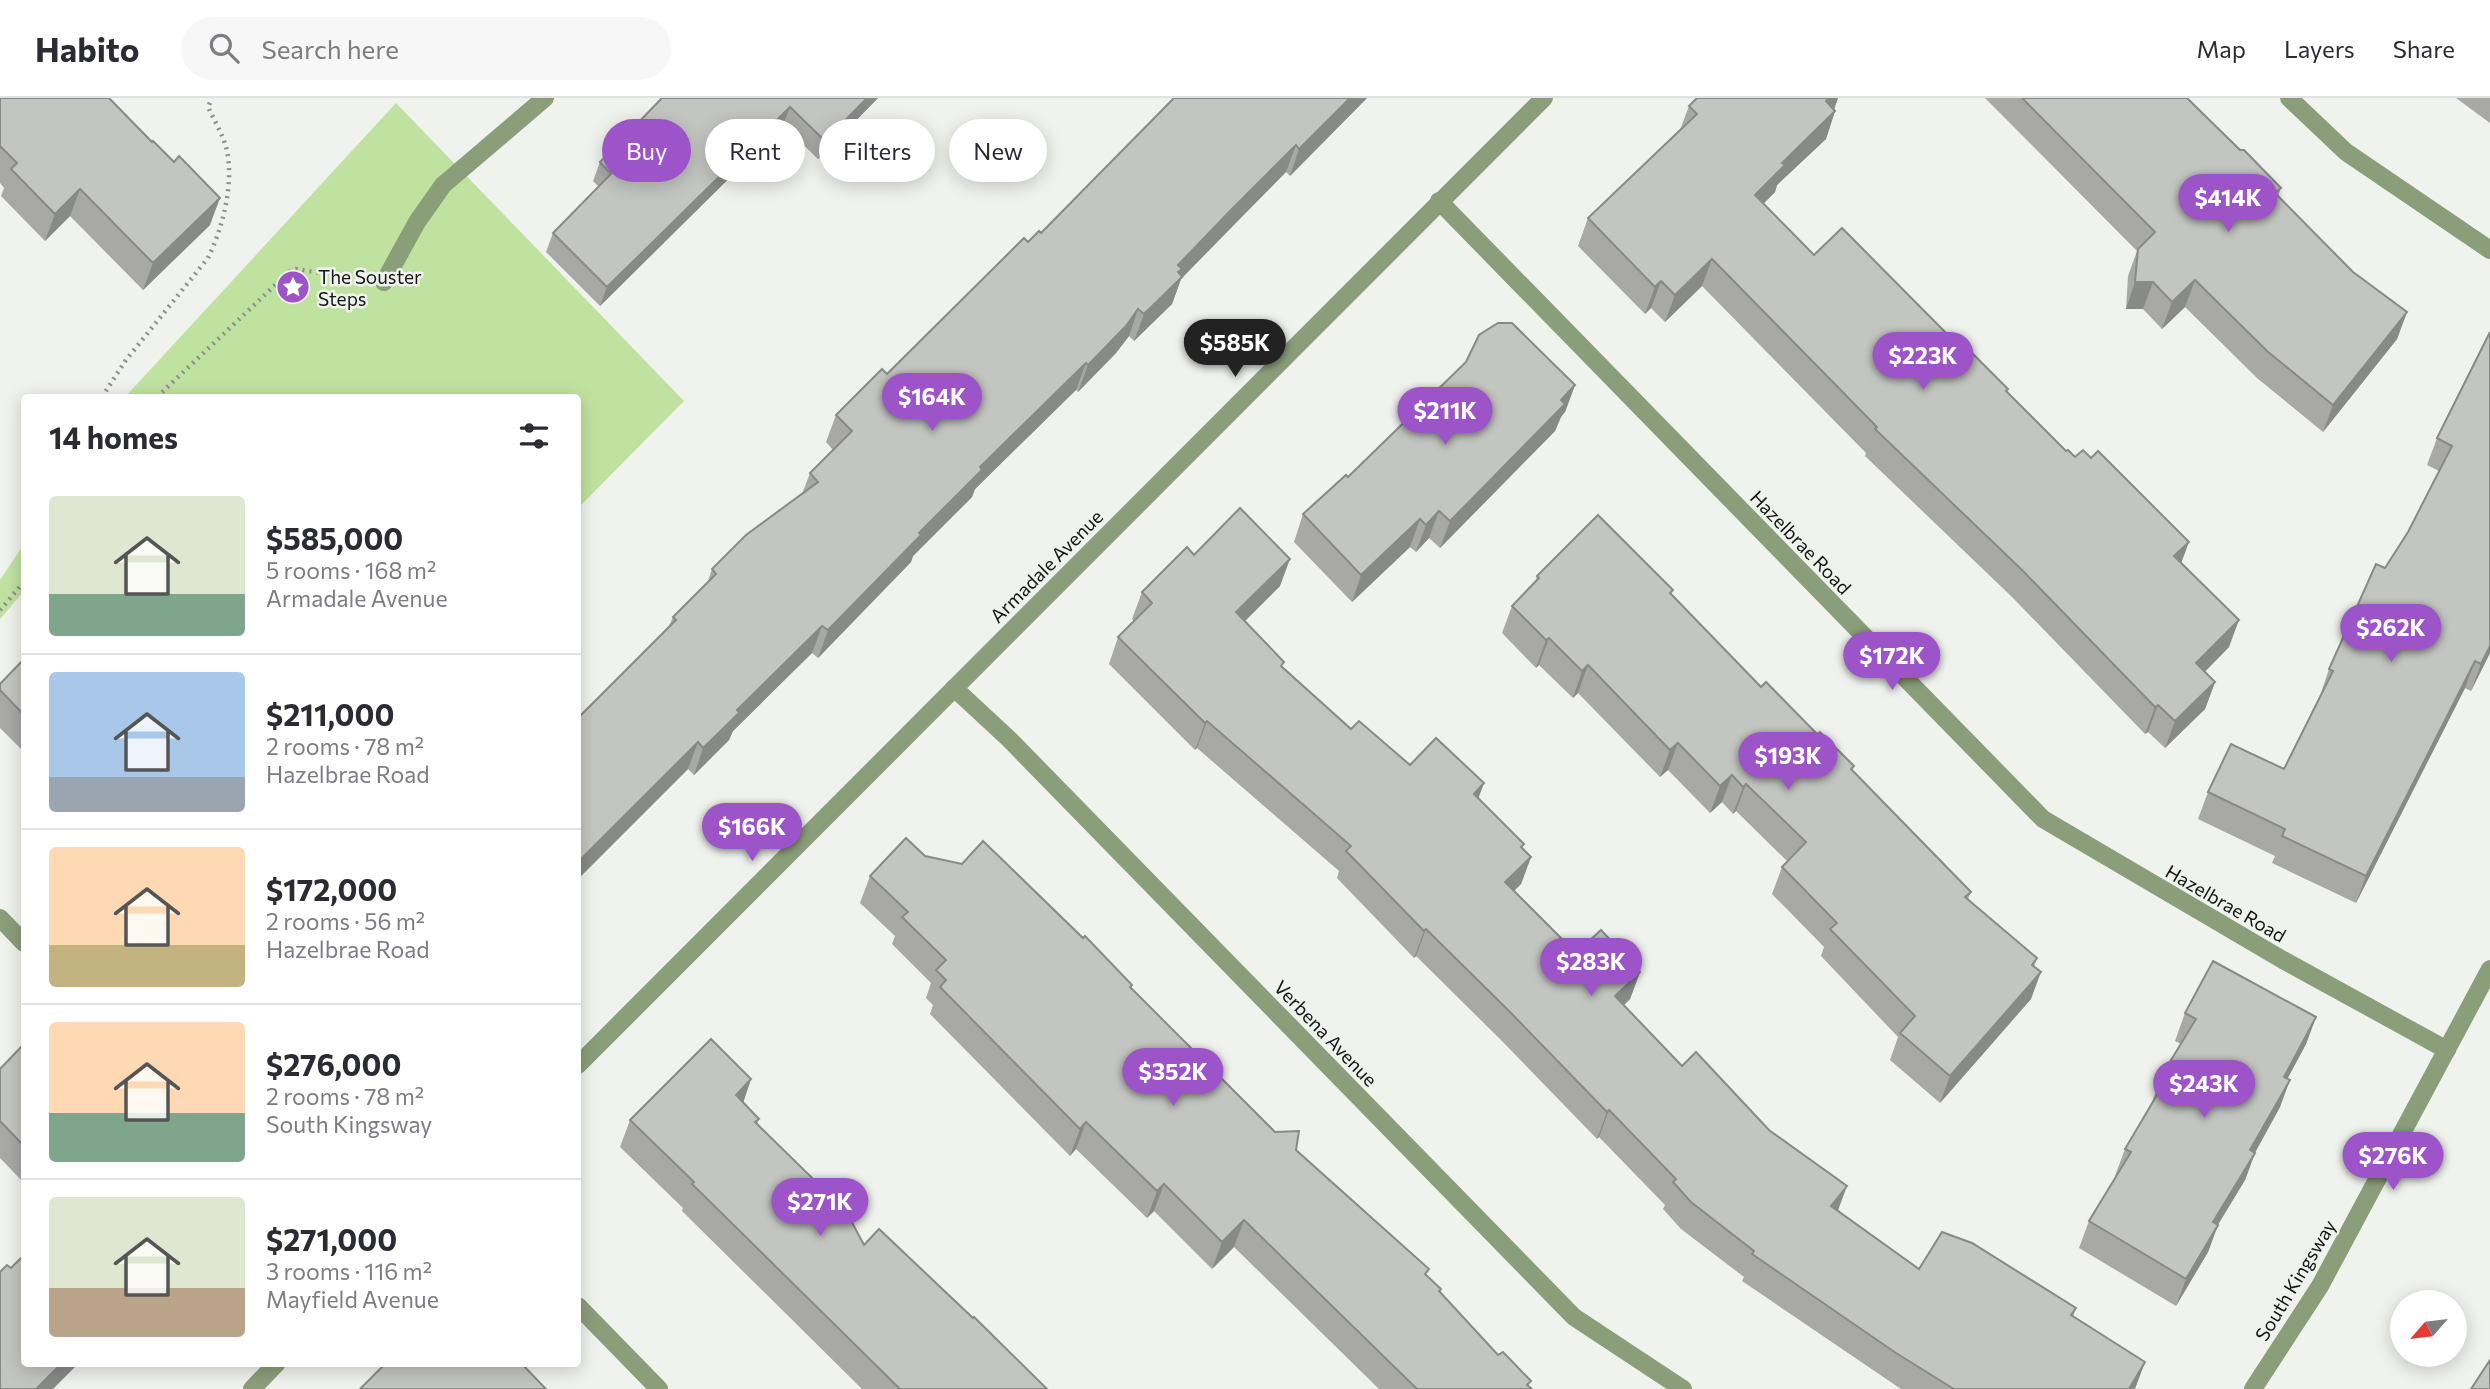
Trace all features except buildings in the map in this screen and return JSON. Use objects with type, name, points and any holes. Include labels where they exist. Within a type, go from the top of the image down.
[{"type":"street","points":[[384,282],[417,222],[443,186],[545,98]]},
{"type":"street","name":"Armadale Avenue","points":[[581,1062],[1544,98]]},
{"type":"street","points":[[2289,98],[2346,152],[2490,250]]},
{"type":"street","name":"Hazelbrae Road","points":[[1439,201],[2043,819],[2283,960],[2448,1050]]},
{"type":"street","name":"Verbena Avenue","points":[[954,688],[1009,739],[1574,1317],[1683,1389]]},
{"type":"street","points":[[0,918],[21,940]]},
{"type":"street","name":"South Kingsway","points":[[2253,1389],[2320,1286],[2490,969]]},
{"type":"street","points":[[581,1309],[659,1389]]},
{"type":"street","points":[[252,1389],[272,1367]]},
{"type":"path","points":[[104,394],[126,360],[208,258],[216,241],[230,167],[225,145],[208,107],[212,98]]},
{"type":"path","points":[[160,394],[289,272],[296,269],[384,282]]},
{"type":"path","points":[[0,610],[21,586]]},
{"type":"green space","points":[[396,103],[684,401],[581,505],[581,394],[128,394]]},
{"type":"green space","points":[[21,548],[21,594],[0,619],[0,580]]},
{"type":"place","name":"The Souster Steps","points":[[293,287]]}]
